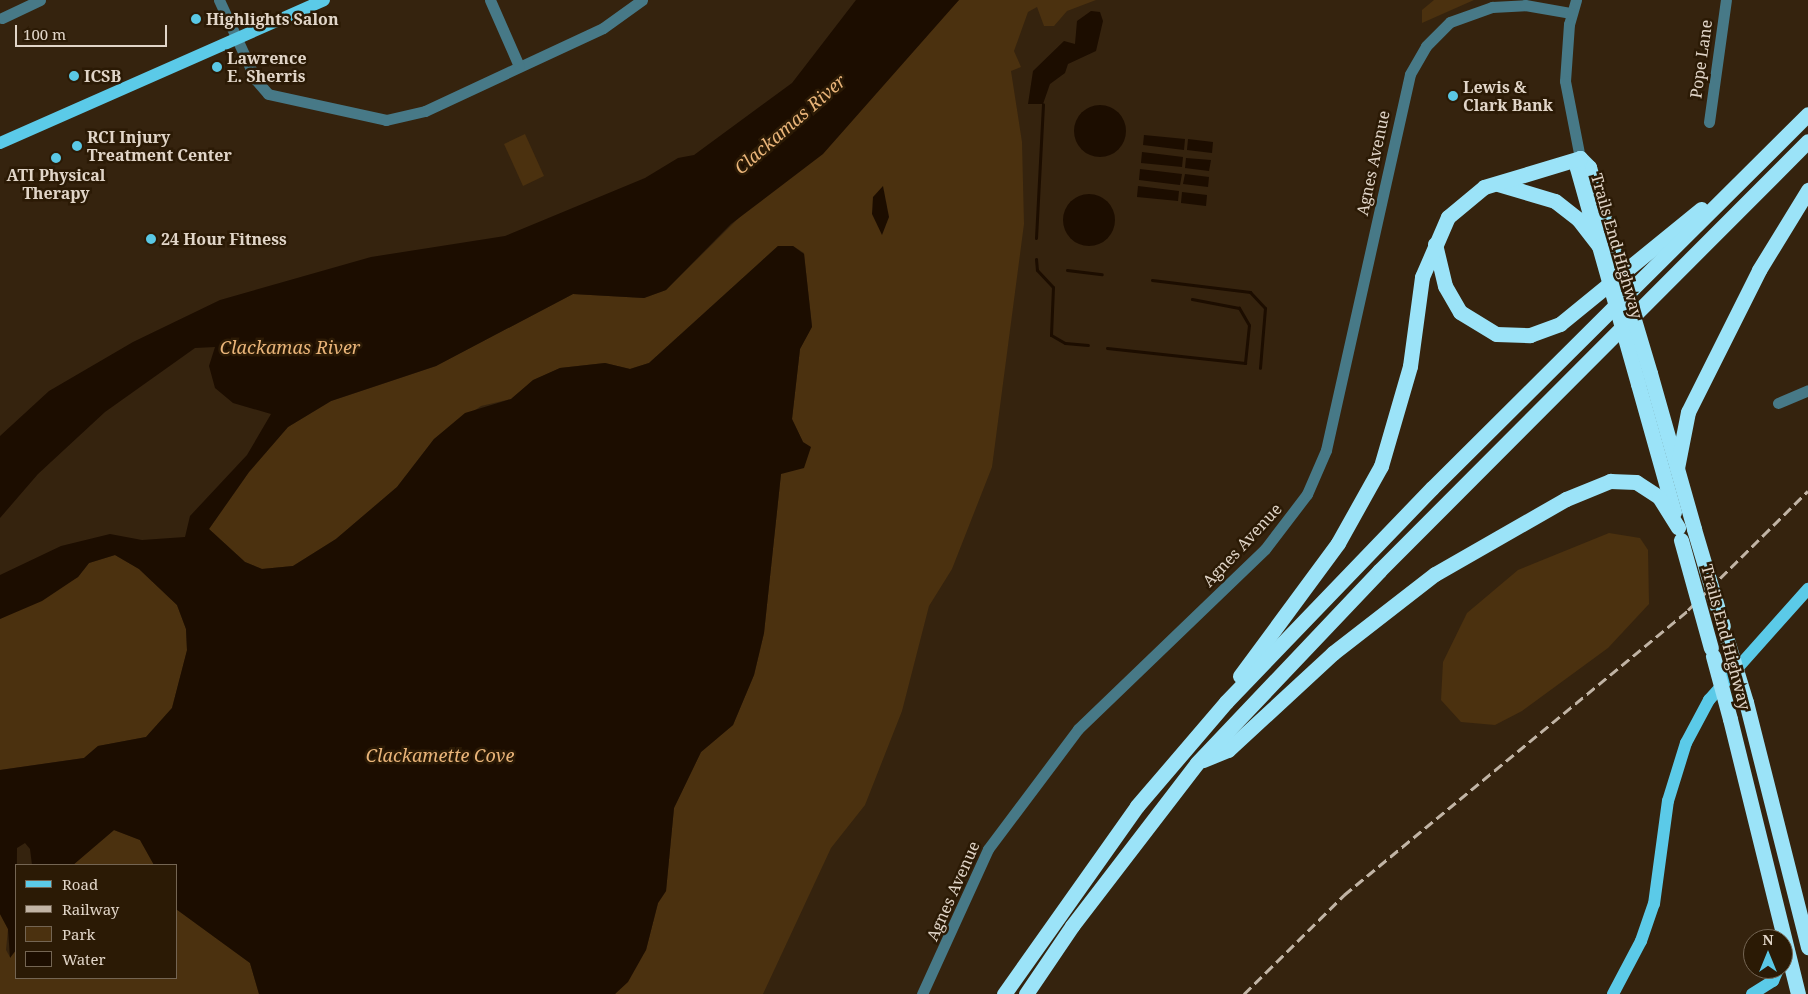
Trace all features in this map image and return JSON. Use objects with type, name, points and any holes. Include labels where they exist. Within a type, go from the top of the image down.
[{"type":"highway","points":[[1195,738],[1432,488],[1729,190],[1808,114]]},
{"type":"highway","points":[[1026,994],[1072,926],[1197,763],[1386,564],[1808,141]]},
{"type":"highway","points":[[1004,994],[1107,845],[1195,738],[1338,543],[1367,496],[1403,400],[1422,276],[1435,244],[1459,204],[1496,184],[1580,158]]},
{"type":"highway","name":"Trails End Highway","points":[[1580,158],[1577,168],[1650,373],[1676,468],[1746,702],[1808,947]]},
{"type":"highway","points":[[1496,184],[1555,201],[1604,241]]},
{"type":"highway","points":[[1435,244],[1445,286],[1460,312],[1496,334],[1530,335],[1560,324],[1681,223],[1729,190]]},
{"type":"highway","points":[[1676,468],[1688,412],[1759,270],[1808,190]]},
{"type":"highway","name":"Trails End Highway","points":[[1604,241],[1638,384],[1730,719],[1779,929]]},
{"type":"highway","points":[[1197,763],[1228,750],[1333,653],[1435,574],[1566,499],[1610,481],[1636,482],[1659,497],[1679,534]]},
{"type":"highway","name":"Trails End Highway","points":[[1793,979],[1798,994]]},
{"type":"main road","points":[[0,142],[237,41],[324,0]]},
{"type":"main road","points":[[1613,994],[1641,941],[1654,904],[1668,801],[1686,743],[1709,700],[1808,589]]},
{"type":"main road","points":[[1752,994],[1774,979]]},
{"type":"street","points":[[2,18],[40,0]]},
{"type":"street","points":[[218,0],[260,87],[277,97],[370,119],[393,120],[425,111],[603,28],[642,0]]},
{"type":"street","points":[[490,0],[519,66]]},
{"type":"street","points":[[1576,0],[1571,14],[1565,55],[1566,100],[1580,158]]},
{"type":"street","name":"Pope Lane","points":[[1709,122],[1726,0]]},
{"type":"street","name":"Agnes Avenue","points":[[922,994],[988,849],[1078,729],[1265,548],[1308,494],[1326,450],[1405,95],[1421,53],[1450,22],[1480,9],[1525,4],[1571,14]]},
{"type":"street","points":[[1778,403],[1808,390]]},
{"type":"green space","points":[[959,0],[1096,0],[1067,11],[1054,26],[1044,26],[1037,7],[1028,12],[1014,51],[1021,67],[1011,71],[1022,142],[1024,224],[992,467],[952,569],[929,606],[902,711],[865,805],[831,848],[763,994],[615,994],[646,950],[658,903],[666,891],[674,808],[701,752],[733,725],[754,675],[764,633],[781,474],[803,442],[792,419],[800,349],[812,326],[804,253],[793,246],[778,246],[649,363],[630,369],[605,363],[560,368],[534,380],[511,399],[481,406],[434,439],[397,487],[336,539],[293,566],[262,569],[245,562],[209,529],[249,472],[288,427],[331,401],[436,366],[573,294],[644,298],[666,290]]},
{"type":"green space","points":[[1434,0],[1474,0],[1422,23],[1422,10]]},
{"type":"green space","points":[[525,134],[544,176],[523,186],[504,144]]},
{"type":"green space","points":[[1609,533],[1640,538],[1648,550],[1649,604],[1608,648],[1522,711],[1495,725],[1461,722],[1441,700],[1443,662],[1467,613],[1518,570]]},
{"type":"green space","points":[[115,555],[139,569],[177,605],[186,629],[187,651],[172,708],[146,737],[98,746],[84,758],[0,770],[0,619],[78,577],[89,563]]},
{"type":"green space","points":[[114,830],[140,840],[153,864],[74,864]]},
{"type":"green space","points":[[178,910],[250,963],[259,994],[0,994],[0,914],[8,929],[6,950],[10,957],[15,951],[15,979],[178,979]]},
{"type":"water","name":"Clackamette Cove","points":[[856,0],[959,0],[823,154],[731,224],[666,290],[644,298],[573,294],[436,366],[331,401],[288,427],[249,472],[209,529],[245,562],[262,569],[293,566],[336,539],[397,487],[434,439],[465,413],[511,399],[533,380],[560,368],[605,363],[630,369],[649,363],[778,246],[793,246],[804,254],[812,327],[800,349],[792,419],[803,442],[811,447],[804,468],[781,474],[764,633],[754,675],[733,725],[701,752],[674,808],[666,891],[658,903],[646,950],[628,982],[615,994],[259,994],[250,963],[178,910],[178,864],[153,864],[140,840],[114,830],[74,864],[32,864],[30,849],[25,843],[17,848],[17,864],[15,864],[15,951],[10,958],[8,929],[0,914],[0,770],[84,758],[98,746],[146,737],[172,708],[187,650],[186,629],[177,605],[139,569],[115,555],[89,563],[78,577],[42,601],[0,619],[0,575],[61,546],[110,534],[142,540],[185,537],[190,516],[247,455],[271,414],[233,403],[215,388],[209,366],[215,347],[195,348],[105,412],[38,474],[0,518],[0,436],[49,391],[133,342],[220,300],[371,257],[505,236],[645,178],[678,158],[694,155],[792,83]]},
{"type":"water","points":[[1091,11],[1100,12],[1103,21],[1096,51],[1068,64],[1065,73],[1050,84],[1043,104],[1028,104],[1033,71],[1064,41],[1075,44],[1077,21]]},
{"type":"water","points":[[1100,105],[1110,107],[1118,113],[1124,121],[1126,131],[1124,141],[1118,149],[1110,155],[1100,157],[1090,155],[1082,149],[1076,141],[1074,131],[1076,121],[1082,113],[1090,107]]},
{"type":"water","points":[[1144,135],[1185,139],[1184,150],[1143,145]]},
{"type":"water","points":[[1188,139],[1213,142],[1212,153],[1187,150]]},
{"type":"water","points":[[1142,152],[1183,157],[1182,167],[1141,163]]},
{"type":"water","points":[[1186,158],[1211,160],[1209,171],[1185,168]]},
{"type":"water","points":[[1140,169],[1182,174],[1180,185],[1139,180]]},
{"type":"water","points":[[1185,174],[1209,177],[1208,187],[1183,184]]},
{"type":"water","points":[[883,186],[889,217],[882,235],[872,214],[873,197]]},
{"type":"water","points":[[1138,186],[1179,191],[1178,201],[1137,197]]},
{"type":"water","points":[[1182,192],[1207,195],[1206,206],[1181,203]]},
{"type":"water","points":[[1089,194],[1099,196],[1107,202],[1113,210],[1115,220],[1113,230],[1107,238],[1099,244],[1089,246],[1079,244],[1071,238],[1065,230],[1063,220],[1065,210],[1071,202],[1079,196]]},
{"type":"waterway","points":[[1036,238],[1043,104]]},
{"type":"waterway","points":[[1036,259],[1037,270],[1053,287],[1051,335],[1065,343],[1088,345]]},
{"type":"waterway","points":[[1067,270],[1102,274]]},
{"type":"waterway","points":[[1152,280],[1250,292],[1265,308],[1260,368]]},
{"type":"waterway","points":[[1107,348],[1245,363],[1249,325],[1239,308],[1192,299]]},
{"type":"railway","points":[[1244,994],[1344,895],[1688,610],[1808,491]]},
{"type":"place","name":"Highlights Salon","points":[[196,19]]},
{"type":"place","name":"Lawrence E. Sherris","points":[[217,67]]},
{"type":"place","name":"ICSB","points":[[74,76]]},
{"type":"place","name":"Lewis & Clark Bank","points":[[1453,96]]},
{"type":"place","name":"RCI Injury Treatment Center","points":[[77,146]]},
{"type":"place","name":"ATI Physical Therapy","points":[[56,158]]},
{"type":"place","name":"24 Hour Fitness","points":[[151,239]]},
{"type":"water label","name":"Clackamas River","points":[[790,124]]},
{"type":"water label","name":"Clackamas River","points":[[290,347]]}]
